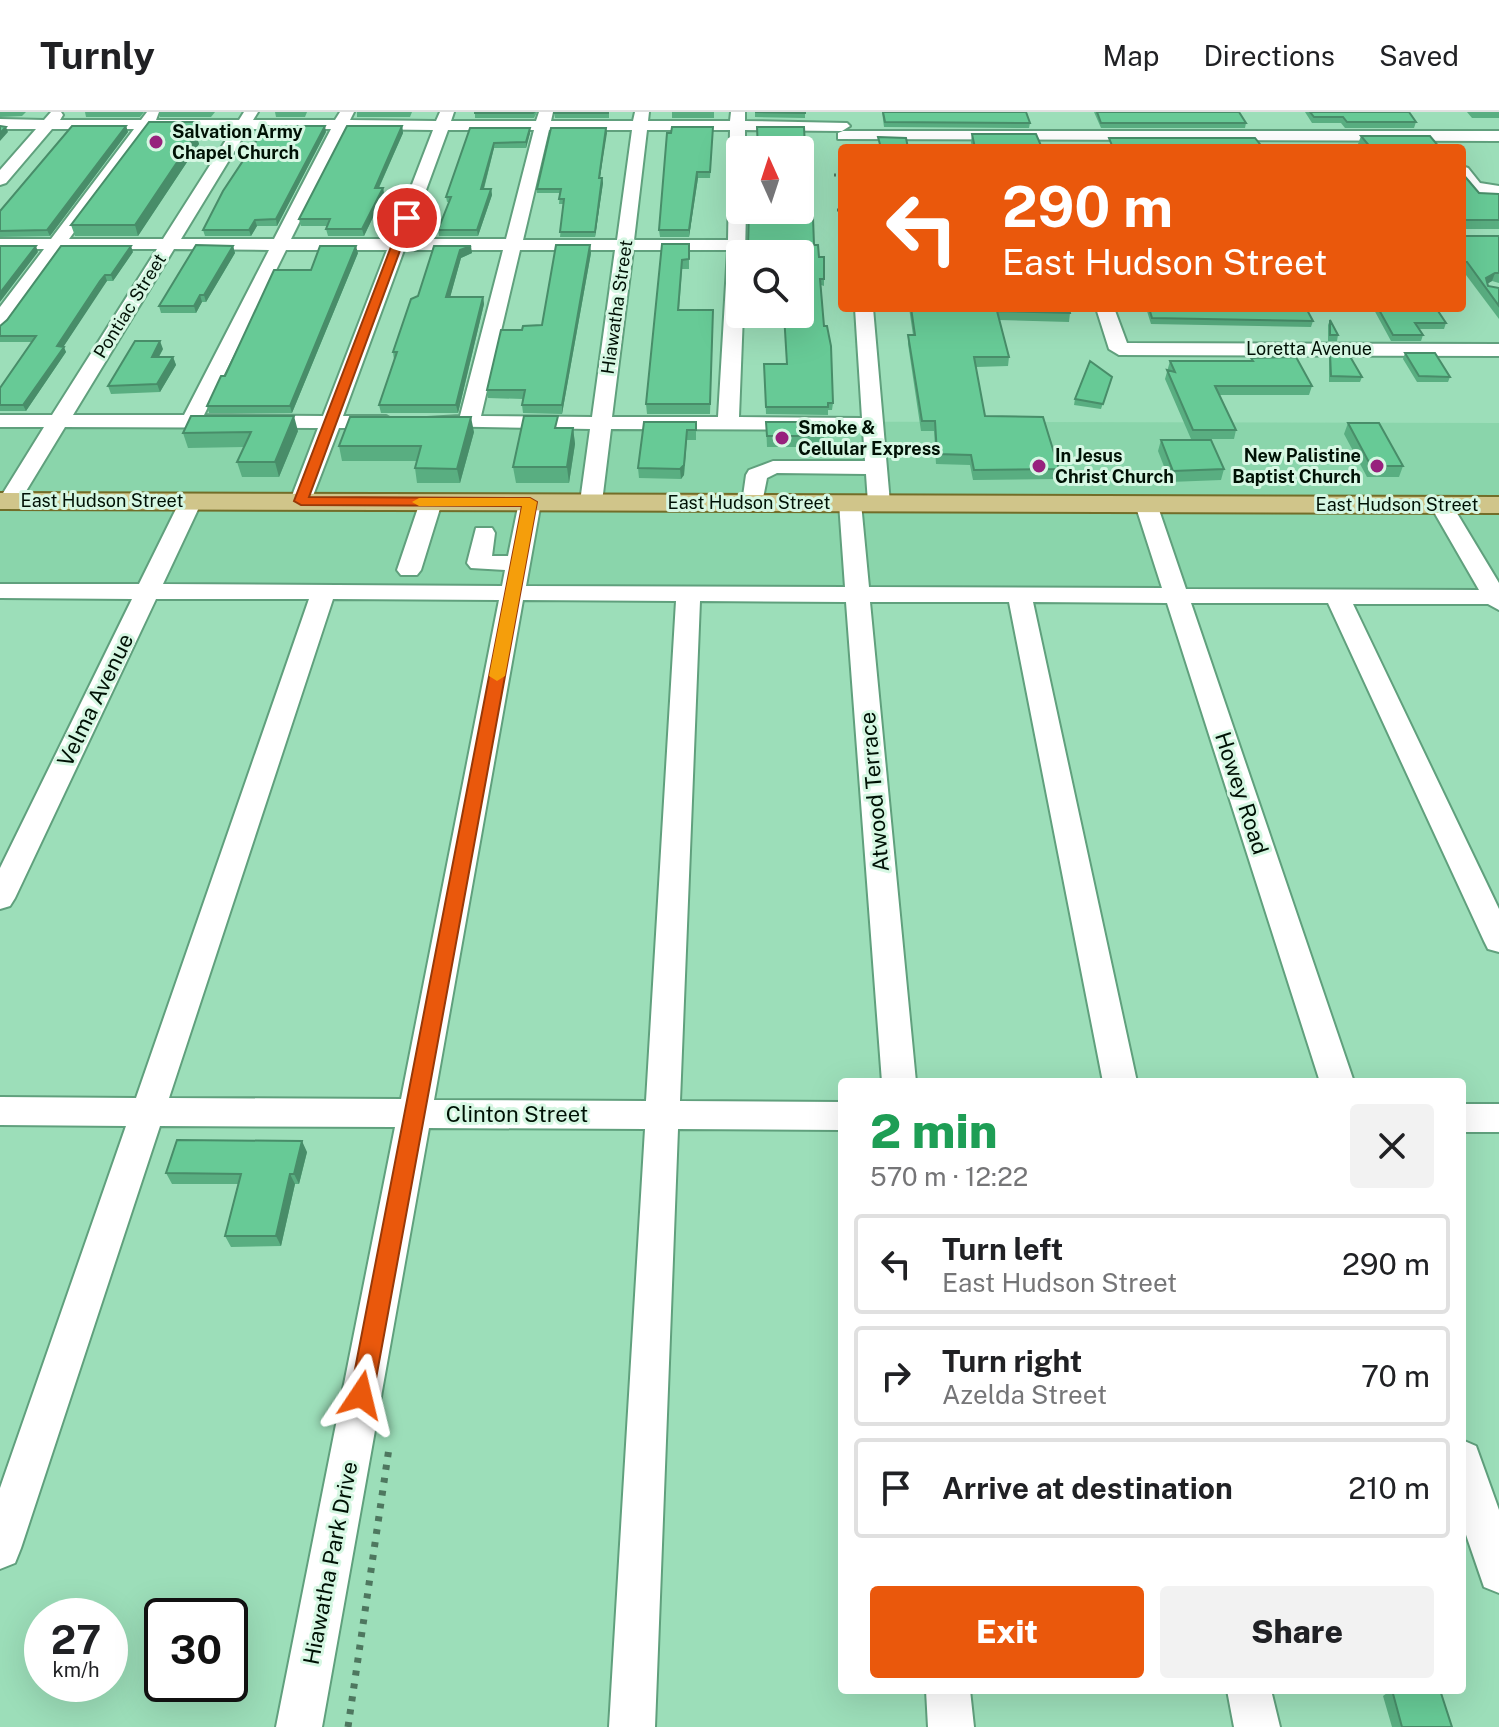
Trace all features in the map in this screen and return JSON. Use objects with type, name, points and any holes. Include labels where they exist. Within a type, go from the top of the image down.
[{"type":"main road","name":"East Hudson Street","points":[[5,501],[1499,505]]},
{"type":"street","points":[[0,180],[54,118]]},
{"type":"street","points":[[0,124],[54,118],[738,119],[842,130],[1070,142],[1285,136],[1437,142],[1499,136]]},
{"type":"street","points":[[0,320],[150,118]]},
{"type":"street","name":"Pontiac Street","points":[[5,501],[59,421],[248,118]]},
{"type":"street","points":[[191,421],[344,118]]},
{"type":"street","points":[[301,501],[445,118]]},
{"type":"street","points":[[469,422],[544,118]]},
{"type":"street","name":"Hiawatha Street","points":[[591,502],[641,119]]},
{"type":"street","points":[[737,240],[738,119]]},
{"type":"street","points":[[1060,120],[1070,142]]},
{"type":"street","points":[[1417,120],[1437,142]]},
{"type":"street","points":[[1466,176],[1475,187],[1499,191]]},
{"type":"street","points":[[0,244],[726,245]]},
{"type":"street","points":[[864,312],[879,503]]},
{"type":"street","name":"Loretta Avenue","points":[[1106,312],[1119,349],[1499,350]]},
{"type":"street","points":[[728,423],[733,328]]},
{"type":"street","points":[[0,421],[728,423],[874,431]]},
{"type":"street","points":[[843,468],[843,440],[874,431]]},
{"type":"street","points":[[753,503],[757,475],[773,467],[877,468]]},
{"type":"street","points":[[816,468],[819,503]]},
{"type":"street","name":"Velma Avenue","points":[[0,898],[191,501]]},
{"type":"street","points":[[409,570],[431,502]]},
{"type":"street","name":"Hiawatha Park Drive","points":[[299,1727],[530,502]]},
{"type":"street","name":"Atwood Terrace","points":[[850,503],[899,1078]]},
{"type":"street","name":"Howey Road","points":[[1146,504],[1336,1078]]},
{"type":"street","points":[[1441,505],[1498,599]]},
{"type":"street","points":[[484,533],[479,563],[516,578]]},
{"type":"street","points":[[0,591],[324,592],[516,578],[688,593],[1498,599]]},
{"type":"street","points":[[0,1548],[324,592]]},
{"type":"street","points":[[632,1727],[688,593]]},
{"type":"street","points":[[1019,594],[1119,1078]]},
{"type":"street","points":[[1337,596],[1499,941]]},
{"type":"street","name":"Clinton Street","points":[[0,1111],[838,1116]]},
{"type":"street","points":[[1466,1118],[1499,1118]]},
{"type":"street","points":[[1466,1472],[1499,1572]]},
{"type":"street","points":[[948,1694],[951,1727]]},
{"type":"street","points":[[1250,1694],[1257,1727]]},
{"type":"path","points":[[348,1727],[390,1444]]},
{"type":"shaded area","points":[[0,420],[1499,423],[1499,597],[0,591]]},
{"type":"building","points":[[475,112],[534,112],[475,113]]},
{"type":"building","points":[[608,112],[608,113],[554,113]]},
{"type":"building","points":[[883,112],[1026,112],[1030,123],[885,122]]},
{"type":"building","points":[[1097,112],[1239,112],[1246,123],[1101,123]]},
{"type":"building","points":[[1310,112],[1409,112],[1416,122],[1347,122],[1343,117],[1314,117]]},
{"type":"building","points":[[149,122],[198,122],[190,134],[196,134],[135,225],[71,225]]},
{"type":"building","points":[[72,126],[126,126],[47,230],[0,231],[0,211]]},
{"type":"building","points":[[266,126],[325,126],[276,219],[255,220],[249,230],[203,230],[223,191]]},
{"type":"building","points":[[347,126],[402,126],[375,188],[383,188],[362,229],[326,229],[330,219],[299,219]]},
{"type":"building","points":[[672,127],[713,127],[710,172],[697,172],[689,230],[659,230],[667,133],[671,133]]},
{"type":"building","points":[[757,127],[804,127],[804,136],[757,136]]},
{"type":"building","points":[[470,128],[530,128],[526,142],[494,143],[481,189],[491,189],[477,230],[438,230],[451,197],[446,197]]},
{"type":"building","points":[[551,128],[606,128],[595,232],[560,232],[564,199],[559,199],[561,189],[537,189]]},
{"type":"building","points":[[972,134],[1036,134],[1040,144],[974,144]]},
{"type":"building","points":[[1361,136],[1430,136],[1437,144],[1368,144]]},
{"type":"building","points":[[878,137],[906,138],[907,144],[880,144]]},
{"type":"building","points":[[1109,138],[1255,138],[1260,144],[1111,144]]},
{"type":"building","points":[[1466,178],[1479,193],[1499,194],[1499,220],[1466,220]]},
{"type":"building","points":[[749,224],[813,224],[814,240],[748,240]]},
{"type":"building","points":[[1466,236],[1499,236],[1499,273],[1486,278],[1488,286],[1499,288],[1499,306],[1467,262]]},
{"type":"building","points":[[662,244],[689,244],[689,259],[682,260],[678,310],[713,310],[710,404],[646,404]]},
{"type":"building","points":[[196,245],[233,246],[194,306],[159,306]]},
{"type":"building","points":[[556,245],[590,245],[562,405],[522,405],[525,390],[487,390],[501,330],[522,330],[523,326],[542,325]]},
{"type":"building","points":[[814,245],[818,245],[819,257],[824,257],[824,279],[820,279],[824,326],[827,326],[831,346],[833,403],[828,403],[828,407],[766,407],[764,364],[787,364],[785,328],[814,328]]},
{"type":"building","points":[[0,246],[36,246],[0,293]]},
{"type":"building","points":[[61,246],[131,246],[111,275],[105,275],[100,281],[57,346],[64,347],[23,405],[0,405],[0,388],[36,336],[0,336],[0,326]]},
{"type":"building","points":[[320,246],[356,246],[290,406],[207,406],[221,376],[225,376],[274,270],[311,270]]},
{"type":"building","points":[[434,246],[471,246],[460,250],[446,297],[483,297],[456,405],[379,405],[411,299],[418,296]]},
{"type":"building","points":[[912,312],[997,312],[1009,357],[974,357],[985,416],[1043,417],[1059,469],[974,470],[971,455],[937,454],[935,421],[922,421],[908,335],[915,335]]},
{"type":"building","points":[[1150,312],[1308,312],[1313,321],[1152,318]]},
{"type":"building","points":[[1380,312],[1439,312],[1446,323],[1415,323],[1423,335],[1393,335]]},
{"type":"building","points":[[1330,320],[1338,335],[1330,335]]},
{"type":"building","points":[[135,341],[160,341],[152,357],[173,357],[157,384],[108,386]]},
{"type":"building","points":[[1330,353],[1348,353],[1362,377],[1331,376]]},
{"type":"building","points":[[1405,353],[1435,353],[1450,377],[1419,376]]},
{"type":"building","points":[[1296,357],[1312,386],[1215,386],[1236,430],[1193,430],[1167,370],[1175,372],[1170,361],[1253,361],[1251,358]]},
{"type":"building","points":[[1090,361],[1112,377],[1103,404],[1075,399]]},
{"type":"building","points":[[191,416],[294,416],[275,462],[237,462],[251,432],[183,433]]},
{"type":"building","points":[[524,416],[558,416],[555,428],[573,428],[567,467],[513,467]]},
{"type":"building","points":[[350,417],[471,417],[457,469],[415,468],[421,446],[339,446]]},
{"type":"building","points":[[644,422],[696,422],[696,430],[687,430],[684,465],[680,469],[638,468]]},
{"type":"building","points":[[766,422],[823,422],[824,436],[767,436]]},
{"type":"building","points":[[1348,423],[1379,423],[1403,466],[1371,466]]},
{"type":"building","points":[[1161,440],[1211,440],[1224,469],[1173,471]]},
{"type":"building","points":[[177,1140],[302,1141],[294,1174],[290,1174],[276,1236],[225,1236],[241,1174],[166,1173]]},
{"type":"building","points":[[1393,1694],[1441,1694],[1452,1727],[1402,1727]]},
{"type":"slow traffic","points":[[419,502],[530,502],[497,676]]},
{"type":"place","name":"Salvation Army Chapel Church","points":[[156,142]]},
{"type":"place","name":"Smoke & Cellular Express","points":[[782,438]]},
{"type":"place","name":"In Jesus Christ Church","points":[[1039,466]]},
{"type":"place","name":"New Palistine Baptist Church","points":[[1377,466]]},
{"type":"route","points":[[361,1395],[530,502],[301,501],[407,218]]}]
